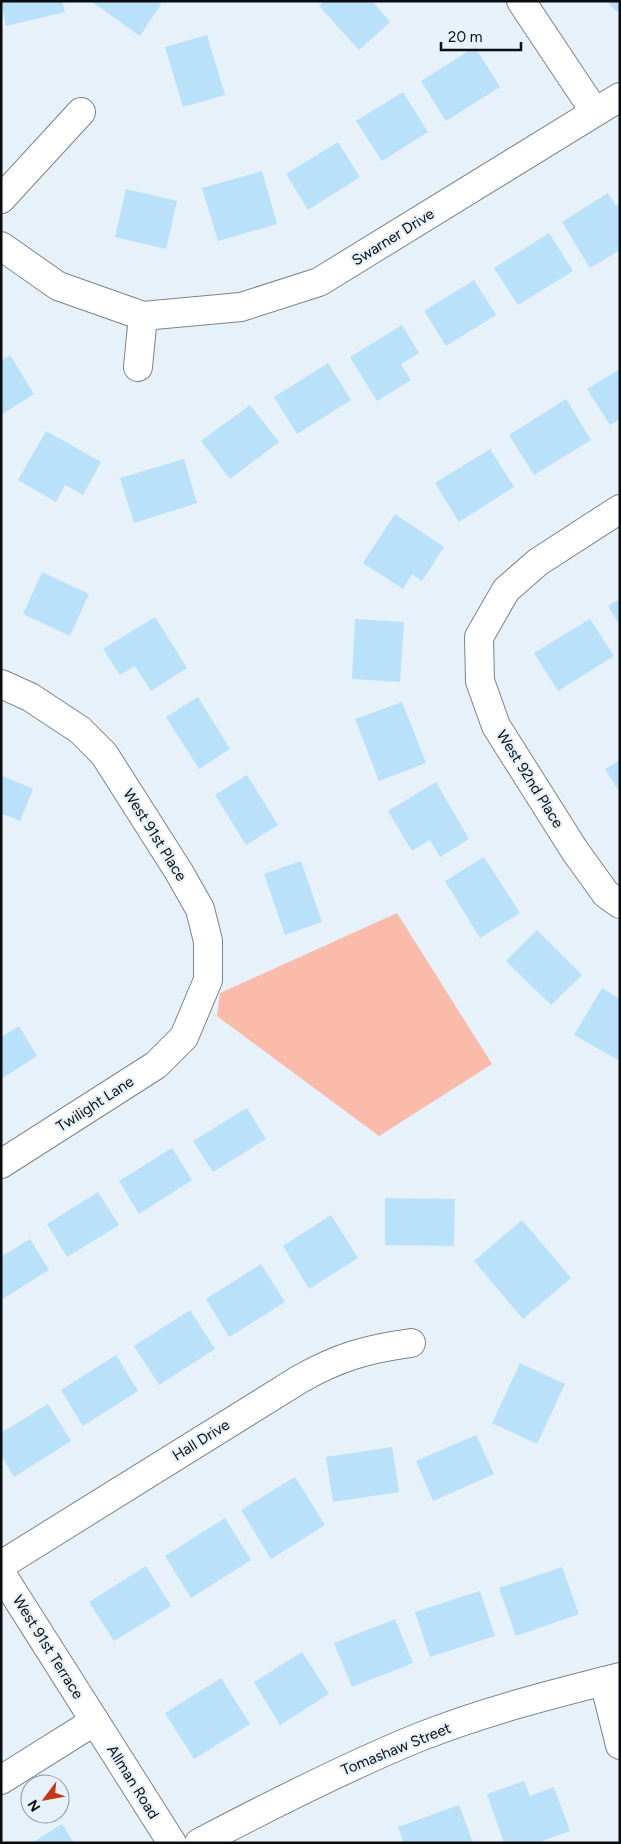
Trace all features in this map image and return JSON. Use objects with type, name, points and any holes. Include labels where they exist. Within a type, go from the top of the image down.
[{"type":"street","points":[[521,1],[595,112]]},
{"type":"street","name":"Swarner Drive","points":[[1,246],[58,286],[143,316],[241,307],[319,282],[620,97]]},
{"type":"street","points":[[1,199],[81,112]]},
{"type":"street","points":[[138,367],[143,316]]},
{"type":"street","name":"West 92nd Place","points":[[620,509],[538,562],[506,590],[479,637],[480,681],[496,726],[575,851],[606,894],[620,904]]},
{"type":"street","name":"West 91st Place","points":[[1,684],[30,697],[80,730],[104,754],[179,872],[200,909],[208,942],[208,980],[184,1037]]},
{"type":"street","name":"Twilight Lane","points":[[1,1164],[156,1065],[184,1037]]},
{"type":"street","name":"Hall Drive","points":[[1,1565],[308,1374],[333,1361],[376,1348],[411,1343]]},
{"type":"street","name":"West 91st Terrace","points":[[1,1573],[94,1721]]},
{"type":"street","name":"Tomashaw Street","points":[[199,1843],[303,1788],[418,1738],[514,1705],[612,1679],[620,1745]]},
{"type":"street","points":[[1,1780],[94,1721]]},
{"type":"street","name":"Allman Road","points":[[94,1721],[172,1843]]},
{"type":"shaded area","points":[[397,913],[492,1064],[379,1136],[217,1016],[220,993]]},
{"type":"building","points":[[1,1],[62,1],[65,12],[6,26]]},
{"type":"building","points":[[91,1],[158,1],[161,4],[140,36]]},
{"type":"building","points":[[324,1],[372,1],[390,22],[359,50],[319,6]]},
{"type":"building","points":[[607,1],[620,1],[620,9],[617,12]]},
{"type":"building","points":[[207,35],[225,95],[183,107],[165,47]]},
{"type":"building","points":[[475,47],[500,87],[446,121],[421,81]]},
{"type":"building","points":[[403,92],[428,132],[382,161],[356,121]]},
{"type":"building","points":[[338,142],[360,177],[308,210],[286,174]]},
{"type":"building","points":[[262,171],[277,224],[218,241],[202,188]]},
{"type":"building","points":[[126,189],[177,201],[166,249],[115,237]]},
{"type":"building","points":[[608,193],[616,206],[620,203],[620,250],[590,268],[562,222]]},
{"type":"building","points":[[549,233],[573,271],[518,305],[494,268]]},
{"type":"building","points":[[474,280],[496,315],[446,346],[424,311]]},
{"type":"building","points":[[402,325],[419,353],[401,364],[411,380],[377,401],[350,357]]},
{"type":"building","points":[[10,355],[34,394],[1,415],[1,361]]},
{"type":"building","points":[[328,363],[351,400],[297,434],[274,397]]},
{"type":"building","points":[[620,369],[620,419],[610,425],[587,389]]},
{"type":"building","points":[[566,399],[591,440],[534,475],[509,435]]},
{"type":"building","points":[[250,405],[279,442],[230,479],[201,441]]},
{"type":"building","points":[[46,431],[101,462],[83,495],[65,485],[56,502],[18,480]]},
{"type":"building","points":[[490,449],[514,487],[459,522],[435,483]]},
{"type":"building","points":[[184,459],[197,503],[134,523],[120,478]]},
{"type":"building","points":[[395,514],[444,547],[422,581],[412,574],[403,589],[363,563]]},
{"type":"building","points":[[42,572],[89,594],[70,636],[23,614]]},
{"type":"building","points":[[620,599],[620,626],[608,606]]},
{"type":"building","points":[[155,617],[187,668],[151,691],[135,666],[120,675],[103,649]]},
{"type":"building","points":[[355,619],[404,622],[400,682],[352,679]]},
{"type":"building","points":[[590,619],[614,656],[558,691],[534,653]]},
{"type":"building","points":[[198,697],[230,749],[199,769],[166,717]]},
{"type":"building","points":[[402,702],[426,763],[379,781],[355,719]]},
{"type":"building","points":[[620,760],[620,793],[605,769]]},
{"type":"building","points":[[1,775],[33,789],[20,821],[1,813]]},
{"type":"building","points":[[247,775],[278,825],[246,845],[215,795]]},
{"type":"building","points":[[436,782],[469,839],[440,857],[430,840],[412,851],[388,811]]},
{"type":"building","points":[[484,857],[520,913],[480,938],[445,881]]},
{"type":"building","points":[[301,861],[322,922],[285,935],[264,874]]},
{"type":"building","points":[[537,930],[582,975],[551,1005],[506,961]]},
{"type":"building","points":[[602,988],[620,999],[620,1061],[574,1035]]},
{"type":"building","points":[[19,1026],[37,1056],[1,1079],[1,1037]]},
{"type":"building","points":[[247,1108],[266,1139],[213,1172],[193,1141]]},
{"type":"building","points":[[172,1148],[192,1180],[139,1214],[119,1181]]},
{"type":"building","points":[[98,1192],[119,1225],[67,1257],[47,1224]]},
{"type":"building","points":[[385,1198],[455,1199],[454,1246],[385,1245]]},
{"type":"building","points":[[331,1215],[358,1258],[309,1289],[283,1246]]},
{"type":"building","points":[[522,1220],[571,1278],[523,1319],[474,1261]]},
{"type":"building","points":[[30,1239],[49,1270],[1,1300],[1,1257]]},
{"type":"building","points":[[261,1264],[285,1302],[229,1337],[206,1299]]},
{"type":"building","points":[[190,1310],[215,1349],[159,1385],[134,1346]]},
{"type":"building","points":[[116,1355],[138,1391],[83,1426],[61,1390]]},
{"type":"building","points":[[520,1363],[565,1384],[537,1444],[492,1423]]},
{"type":"building","points":[[48,1404],[71,1441],[14,1477],[1,1455],[1,1433]]},
{"type":"building","points":[[476,1435],[494,1474],[433,1501],[416,1461]]},
{"type":"building","points":[[392,1447],[399,1492],[333,1502],[326,1457]]},
{"type":"building","points":[[295,1477],[325,1525],[271,1559],[241,1510]]},
{"type":"building","points":[[225,1518],[251,1560],[191,1598],[165,1556]]},
{"type":"building","points":[[146,1566],[171,1606],[114,1641],[89,1602]]},
{"type":"building","points":[[562,1567],[579,1614],[516,1636],[499,1588]]},
{"type":"building","points":[[480,1591],[495,1636],[430,1657],[415,1612]]},
{"type":"building","points":[[395,1619],[413,1663],[352,1687],[334,1643]]},
{"type":"building","points":[[302,1652],[329,1694],[280,1725],[254,1682]]},
{"type":"building","points":[[221,1678],[250,1724],[194,1759],[165,1713]]},
{"type":"building","points":[[524,1781],[530,1796],[554,1787],[570,1831],[537,1843],[504,1843],[487,1794]]},
{"type":"building","points":[[459,1805],[473,1843],[404,1843],[398,1827]]},
{"type":"building","points":[[62,1824],[74,1843],[32,1843]]}]
